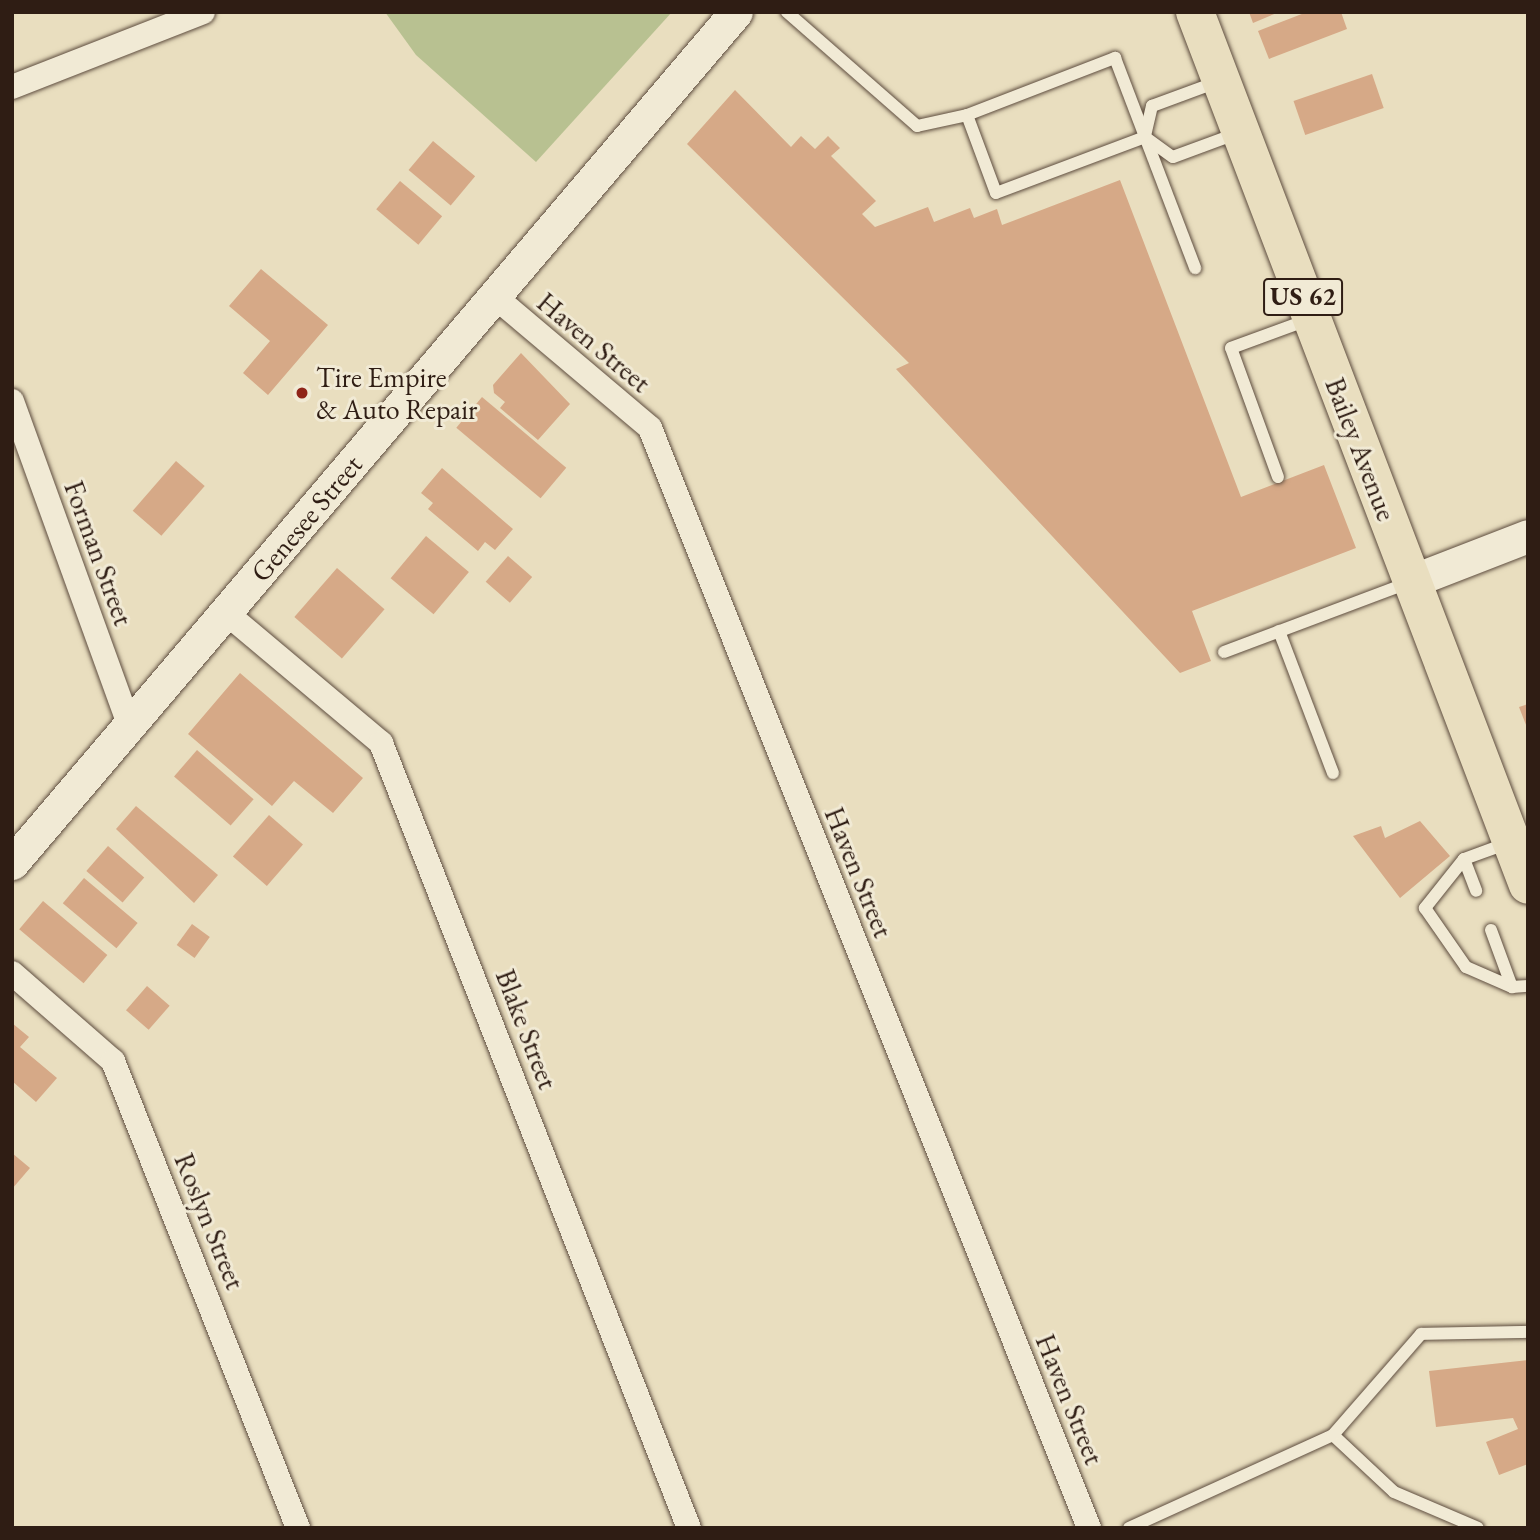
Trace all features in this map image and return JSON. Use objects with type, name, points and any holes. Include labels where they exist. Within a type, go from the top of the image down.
[{"type":"main road","name":"Genesee Street","points":[[12,863],[736,12]]},
{"type":"main road","name":"Bailey Avenue","points":[[1195,12],[1528,885]]},
{"type":"main road","points":[[1412,582],[1528,536]]},
{"type":"street","points":[[12,87],[203,12]]},
{"type":"street","name":"Haven Street","points":[[494,296],[650,428],[1089,1528]]},
{"type":"street","name":"Forman Street","points":[[12,401],[129,725]]},
{"type":"street","name":"Blake Street","points":[[225,612],[381,743],[689,1528]]},
{"type":"street","name":"Roslyn Street","points":[[12,973],[113,1061],[298,1528]]},
{"type":"lane","points":[[787,12],[905,122],[917,126],[967,115],[1115,58],[1195,268]]},
{"type":"lane","points":[[1145,137],[1152,106],[1221,81]]},
{"type":"lane","points":[[967,115],[996,192],[1145,137]]},
{"type":"lane","points":[[1145,137],[1173,157],[1241,132]]},
{"type":"lane","points":[[1278,477],[1231,348],[1311,318]]},
{"type":"lane","points":[[1224,652],[1412,582]]},
{"type":"lane","points":[[1279,631],[1333,773]]},
{"type":"lane","points":[[1511,841],[1464,859],[1425,908],[1466,967],[1512,987],[1528,986]]},
{"type":"lane","points":[[1464,859],[1476,891]]},
{"type":"lane","points":[[1491,930],[1512,987]]},
{"type":"lane","points":[[1129,1528],[1333,1435],[1421,1334],[1528,1332]]},
{"type":"lane","points":[[1333,1435],[1394,1492],[1478,1528]]},
{"type":"green space","points":[[385,12],[672,12],[536,162],[416,55]]},
{"type":"building","points":[[1249,12],[1279,12],[1253,23]]},
{"type":"building","points":[[1307,12],[1341,12],[1347,29],[1269,59],[1258,31]]},
{"type":"building","points":[[1372,74],[1384,108],[1305,135],[1294,101]]},
{"type":"building","points":[[735,90],[791,147],[801,136],[815,149],[828,136],[840,148],[831,156],[876,201],[862,214],[875,227],[928,207],[934,222],[970,208],[974,218],[997,209],[1002,225],[1120,180],[1241,497],[1324,465],[1356,548],[1192,611],[1211,661],[1180,673],[896,369],[909,363],[687,144]]},
{"type":"building","points":[[433,141],[475,176],[451,205],[409,170]]},
{"type":"building","points":[[400,181],[442,216],[418,245],[376,209]]},
{"type":"building","points":[[261,269],[328,325],[268,395],[243,373],[270,341],[229,306]]},
{"type":"building","points":[[521,353],[570,404],[538,440],[500,408],[505,402],[494,393],[493,385]]},
{"type":"building","points":[[482,397],[566,468],[541,498],[456,428]]},
{"type":"building","points":[[176,461],[205,486],[161,536],[133,511]]},
{"type":"building","points":[[442,468],[513,529],[495,550],[485,542],[478,551],[428,509],[433,503],[421,493]]},
{"type":"building","points":[[426,536],[469,572],[434,614],[391,578]]},
{"type":"building","points":[[508,556],[532,577],[510,603],[486,582]]},
{"type":"building","points":[[337,568],[385,609],[342,658],[294,617]]},
{"type":"building","points":[[240,673],[363,778],[333,813],[294,781],[272,806],[188,734]]},
{"type":"building","points":[[1528,704],[1528,730],[1519,707]]},
{"type":"building","points":[[197,750],[254,799],[231,826],[174,776]]},
{"type":"building","points":[[136,806],[218,875],[194,903],[116,829]]},
{"type":"building","points":[[269,815],[303,845],[267,886],[233,857]]},
{"type":"building","points":[[1420,821],[1450,856],[1400,898],[1353,836],[1381,826],[1385,838]]},
{"type":"building","points":[[108,846],[144,877],[123,902],[86,871]]},
{"type":"building","points":[[84,878],[138,923],[116,948],[63,903]]},
{"type":"building","points":[[43,901],[107,955],[84,983],[19,929]]},
{"type":"building","points":[[192,924],[210,937],[195,958],[177,945]]},
{"type":"building","points":[[147,986],[170,1006],[149,1030],[126,1010]]},
{"type":"building","points":[[12,1023],[29,1037],[20,1047],[57,1078],[36,1102],[12,1081]]},
{"type":"building","points":[[12,1153],[30,1168],[12,1189]]},
{"type":"building","points":[[1528,1360],[1528,1464],[1499,1475],[1486,1442],[1518,1429],[1513,1418],[1436,1427],[1429,1371]]},
{"type":"place","name":"Tire Empire & Auto Repair","points":[[302,393]]}]
